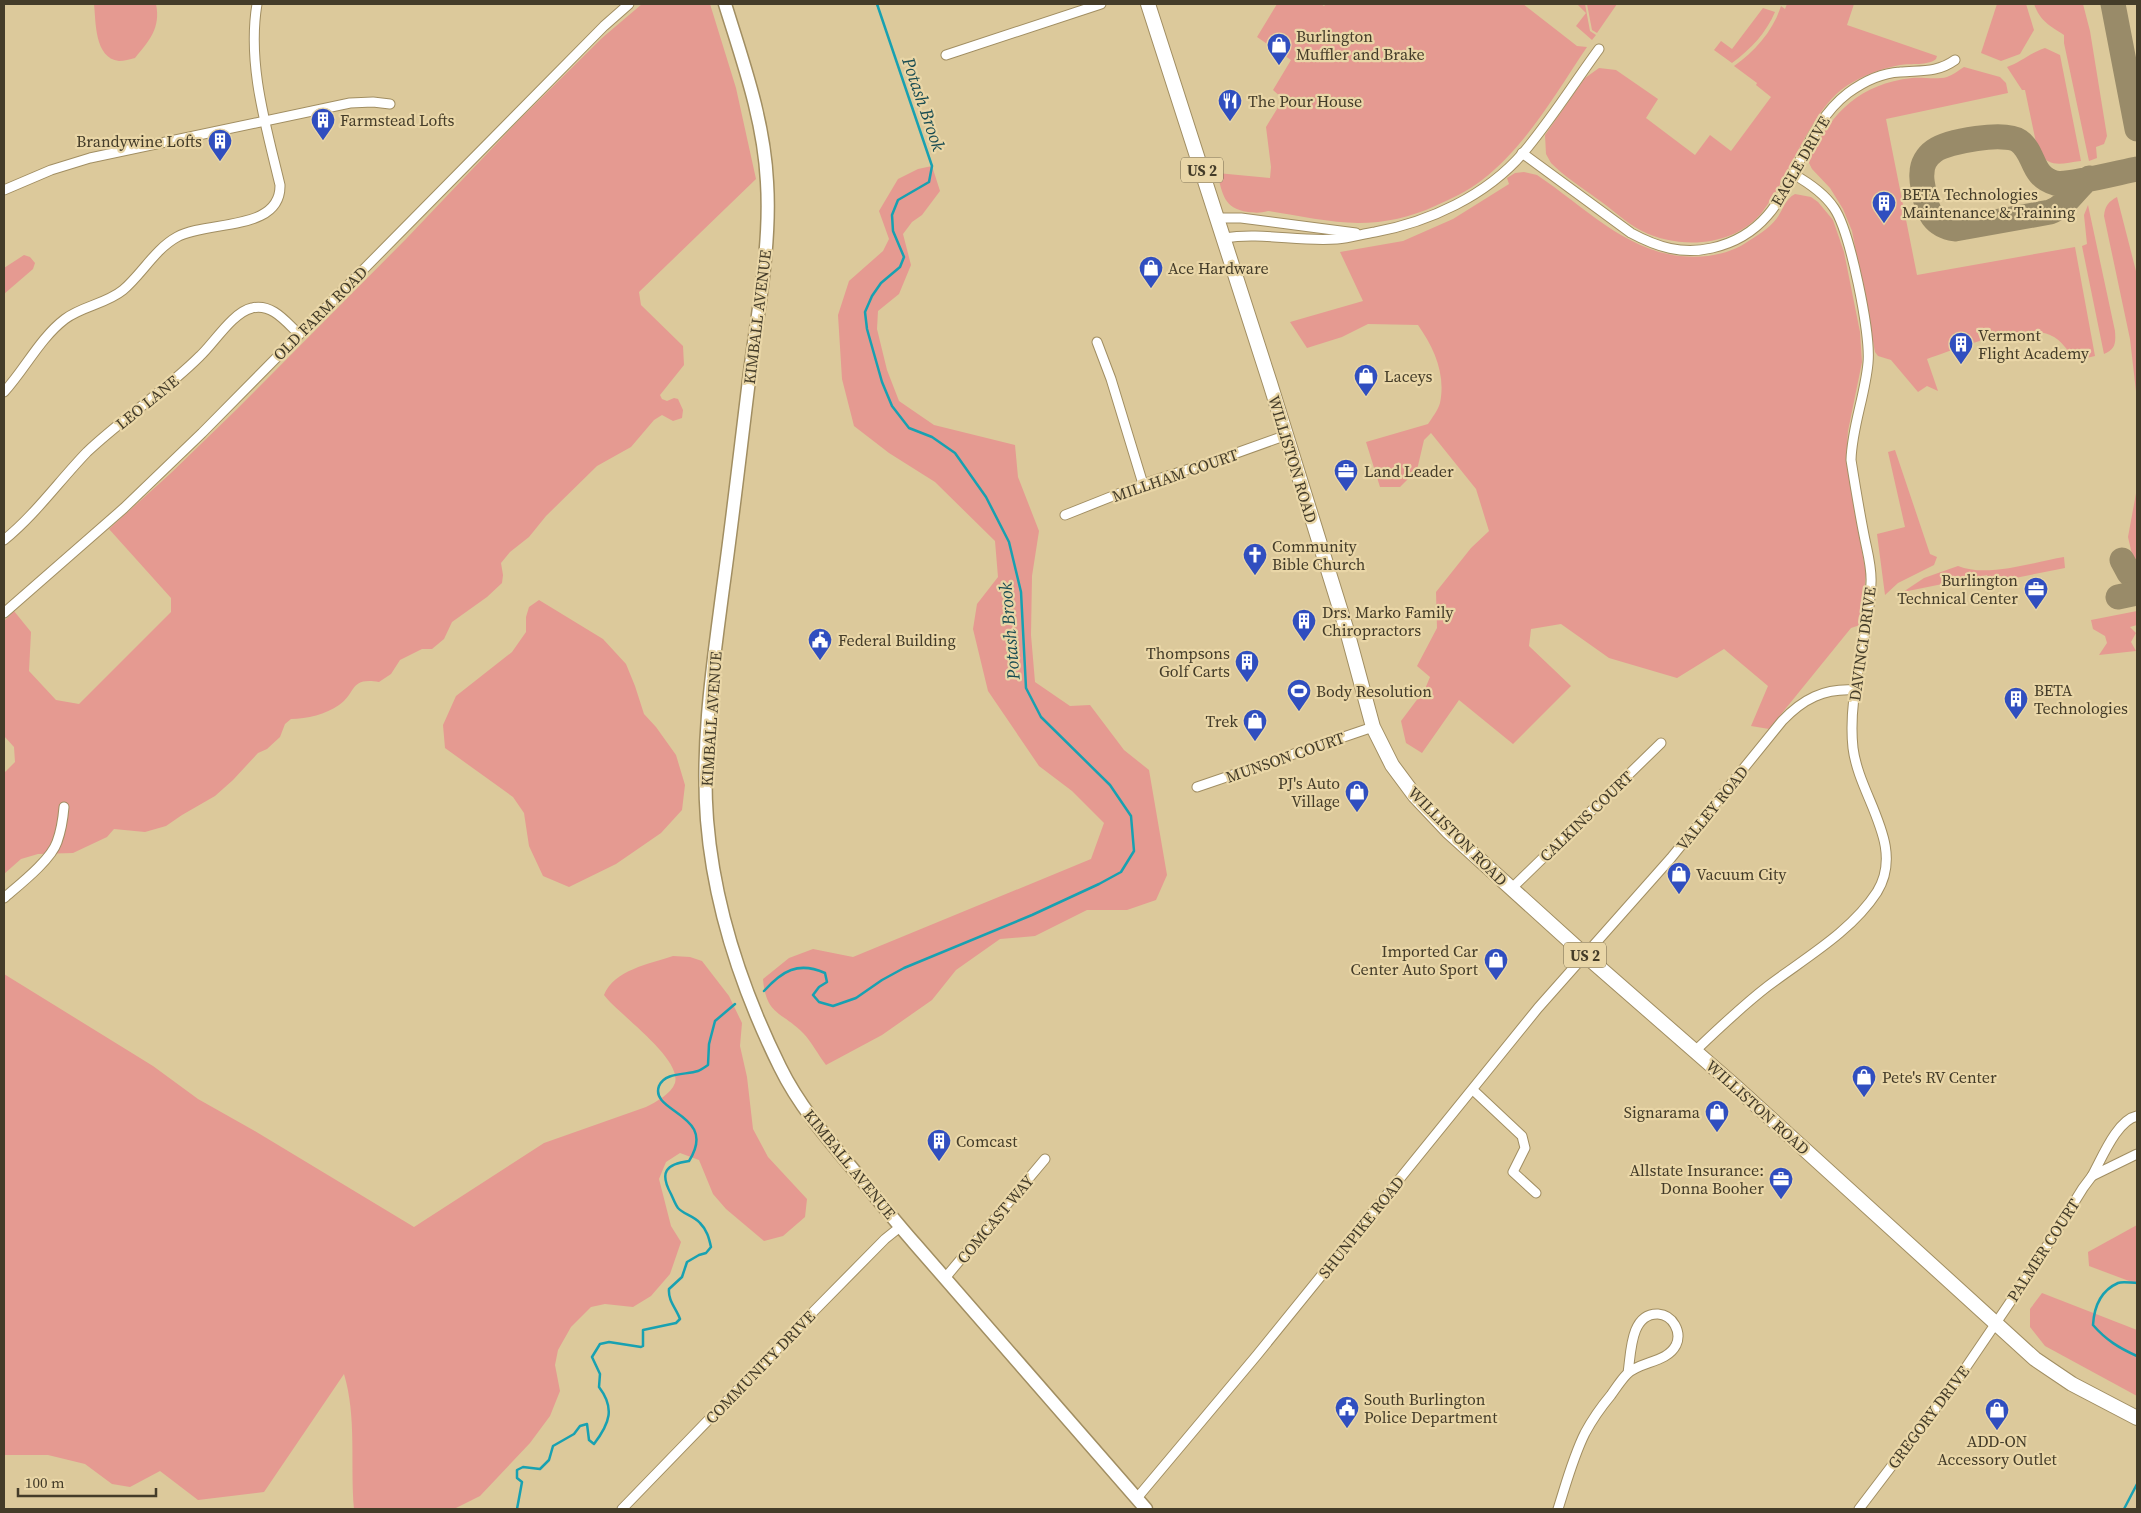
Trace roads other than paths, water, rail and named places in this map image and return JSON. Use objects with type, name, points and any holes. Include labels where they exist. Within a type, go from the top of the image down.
[{"type":"main road","name":"KIMBALL AVENUE","points":[[725,4],[759,121],[767,177],[768,215],[763,273],[709,706],[706,784],[712,859],[723,913],[737,964],[782,1071],[814,1123],[900,1227],[1146,1509]]},
{"type":"main road","name":"WILLISTON ROAD","points":[[1148,4],[1218,218],[1284,436],[1347,632],[1373,728],[1392,765],[1415,796],[1448,832],[1932,1264],[1995,1324],[2053,1372],[2137,1418]]},
{"type":"street","points":[[4,392],[58,325],[74,313],[116,295],[176,237],[191,231],[256,218],[272,208],[278,198],[280,185],[265,121],[255,64],[253,36],[258,4]]},
{"type":"street","name":"OLD FARM ROAD","points":[[4,613],[141,493],[629,4]]},
{"type":"street","points":[[946,55],[1101,4]]},
{"type":"street","points":[[1224,238],[1257,235],[1322,240],[1340,239],[1402,226],[1440,212],[1485,186],[1522,153],[1599,48]]},
{"type":"street","name":"EAGLE DRIVE","points":[[1522,153],[1631,233],[1654,245],[1678,250],[1716,247],[1736,240],[1762,223],[1776,206],[1824,119],[1838,102],[1854,89],[1880,76],[1898,72],[1941,69],[1955,60]]},
{"type":"street","points":[[4,190],[51,170],[90,158],[350,103],[373,102],[390,104]]},
{"type":"street","name":"DAVINCI DRIVE","points":[[1695,1051],[1752,998],[1838,934],[1871,900],[1882,882],[1886,862],[1886,843],[1861,780],[1854,749],[1852,722],[1855,690],[1870,597],[1871,574],[1854,482],[1852,460],[1852,444],[1867,371],[1868,346],[1850,250],[1840,217],[1825,197],[1793,174]]},
{"type":"street","points":[[1218,218],[1241,218],[1364,234]]},
{"type":"street","name":"LEO LANE","points":[[4,540],[21,525],[86,453],[180,375],[238,315],[252,308],[265,307],[280,316],[299,334]]},
{"type":"street","points":[[1097,342],[1111,379],[1142,484]]},
{"type":"street","name":"MILLHAM COURT","points":[[1065,515],[1142,484],[1284,436]]},
{"type":"street","name":"VALLEY ROAD","points":[[1585,956],[1670,858],[1791,712],[1805,701],[1822,693],[1843,689],[1855,690]]},
{"type":"street","name":"MUNSON COURT","points":[[1197,787],[1373,728]]},
{"type":"street","name":"CALKINS COURT","points":[[1512,889],[1661,743]]},
{"type":"street","points":[[4,898],[36,870],[57,844],[64,807]]},
{"type":"street","name":"SHUNPIKE ROAD","points":[[1137,1498],[1257,1355],[1538,1008],[1585,956]]},
{"type":"street","points":[[1473,1090],[1522,1136],[1525,1144],[1524,1151],[1514,1172],[1536,1193]]},
{"type":"street","name":"PALMER COURT","points":[[1995,1324],[2032,1270],[2082,1188],[2092,1176],[2119,1128],[2127,1119],[2137,1116]]},
{"type":"street","name":"PALMER COURT","points":[[2092,1176],[2137,1154]]},
{"type":"street","name":"COMCAST WAY","points":[[945,1278],[1046,1159]]},
{"type":"street","name":"COMMUNITY DRIVE","points":[[622,1509],[813,1312],[885,1239],[900,1227]]},
{"type":"street","points":[[1558,1509],[1585,1432],[1628,1373],[1638,1324],[1652,1314],[1662,1315],[1670,1319],[1677,1330],[1678,1339],[1674,1347],[1668,1354],[1628,1373]]},
{"type":"street","name":"GREGORY DRIVE","points":[[1859,1509],[1960,1376],[1995,1324]]},
{"type":"waterway","name":"Potash Brook","points":[[764,991],[784,973],[799,968],[807,968],[825,973],[827,982],[819,987],[813,995],[819,1002],[833,1006],[856,998],[904,968],[1032,915],[1099,884],[1121,872],[1134,851],[1131,816],[1110,785],[1041,717],[1026,688],[1021,592],[1009,542],[986,497],[955,453],[932,437],[909,428],[892,406],[882,382],[867,329],[865,312],[872,296],[881,283],[900,267],[904,257],[893,231],[892,215],[898,200],[929,182],[932,166],[877,4]]},
{"type":"waterway","name":"Potash Brook","points":[[517,1509],[522,1482],[517,1478],[517,1470],[523,1467],[540,1469],[549,1460],[553,1446],[574,1434],[580,1426],[587,1424],[589,1440],[594,1444],[604,1429],[609,1409],[599,1387],[600,1374],[592,1357],[600,1344],[609,1342],[641,1347],[643,1346],[643,1330],[676,1323],[680,1319],[671,1301],[669,1289],[682,1277],[687,1262],[706,1253],[711,1247],[704,1228],[698,1221],[678,1208],[667,1186],[665,1175],[667,1170],[675,1164],[689,1161],[696,1145],[696,1133],[682,1116],[664,1102],[659,1095],[659,1086],[666,1078],[698,1071],[708,1065],[709,1044],[715,1021],[735,1004]]},
{"type":"waterway","points":[[2137,1283],[2120,1282],[2102,1295],[2095,1312],[2093,1325],[2113,1343],[2137,1356]]},
{"type":"waterway","points":[[2124,1509],[2137,1484]]},
{"type":"place","name":"Burlington Muffler and Brake","points":[[1279,66]]},
{"type":"place","name":"The Pour House","points":[[1230,122]]},
{"type":"place","name":"Farmstead Lofts","points":[[323,141]]},
{"type":"place","name":"Brandywine Lofts","points":[[220,162]]},
{"type":"place","name":"BETA Technologies Maintenance & Training","points":[[1884,224]]},
{"type":"place","name":"Ace Hardware","points":[[1151,289]]},
{"type":"place","name":"Vermont Flight Academy","points":[[1961,365]]},
{"type":"place","name":"Laceys","points":[[1366,397]]},
{"type":"place","name":"Land Leader","points":[[1346,492]]},
{"type":"place","name":"Community Bible Church","points":[[1255,576]]},
{"type":"place","name":"Burlington Technical Center","points":[[2036,610]]},
{"type":"place","name":"Drs. Marko Family Chiropractors","points":[[1304,642]]},
{"type":"place","name":"Federal Building","points":[[820,661]]},
{"type":"place","name":"Thompsons Golf Carts","points":[[1247,683]]},
{"type":"place","name":"Body Resolution","points":[[1299,712]]},
{"type":"place","name":"BETA Technologies","points":[[2016,720]]},
{"type":"place","name":"Trek","points":[[1255,742]]},
{"type":"place","name":"PJ's Auto Village","points":[[1357,813]]},
{"type":"place","name":"Vacuum City","points":[[1679,895]]},
{"type":"place","name":"Imported Car Center Auto Sport","points":[[1496,981]]},
{"type":"place","name":"Pete's RV Center","points":[[1864,1098]]},
{"type":"place","name":"Signarama","points":[[1717,1133]]},
{"type":"place","name":"Comcast","points":[[939,1162]]},
{"type":"place","name":"Allstate Insurance: Donna Booher","points":[[1781,1200]]},
{"type":"place","name":"South Burlington Police Department","points":[[1347,1429]]},
{"type":"place","name":"ADD-ON Accessory Outlet","points":[[1997,1431]]}]
